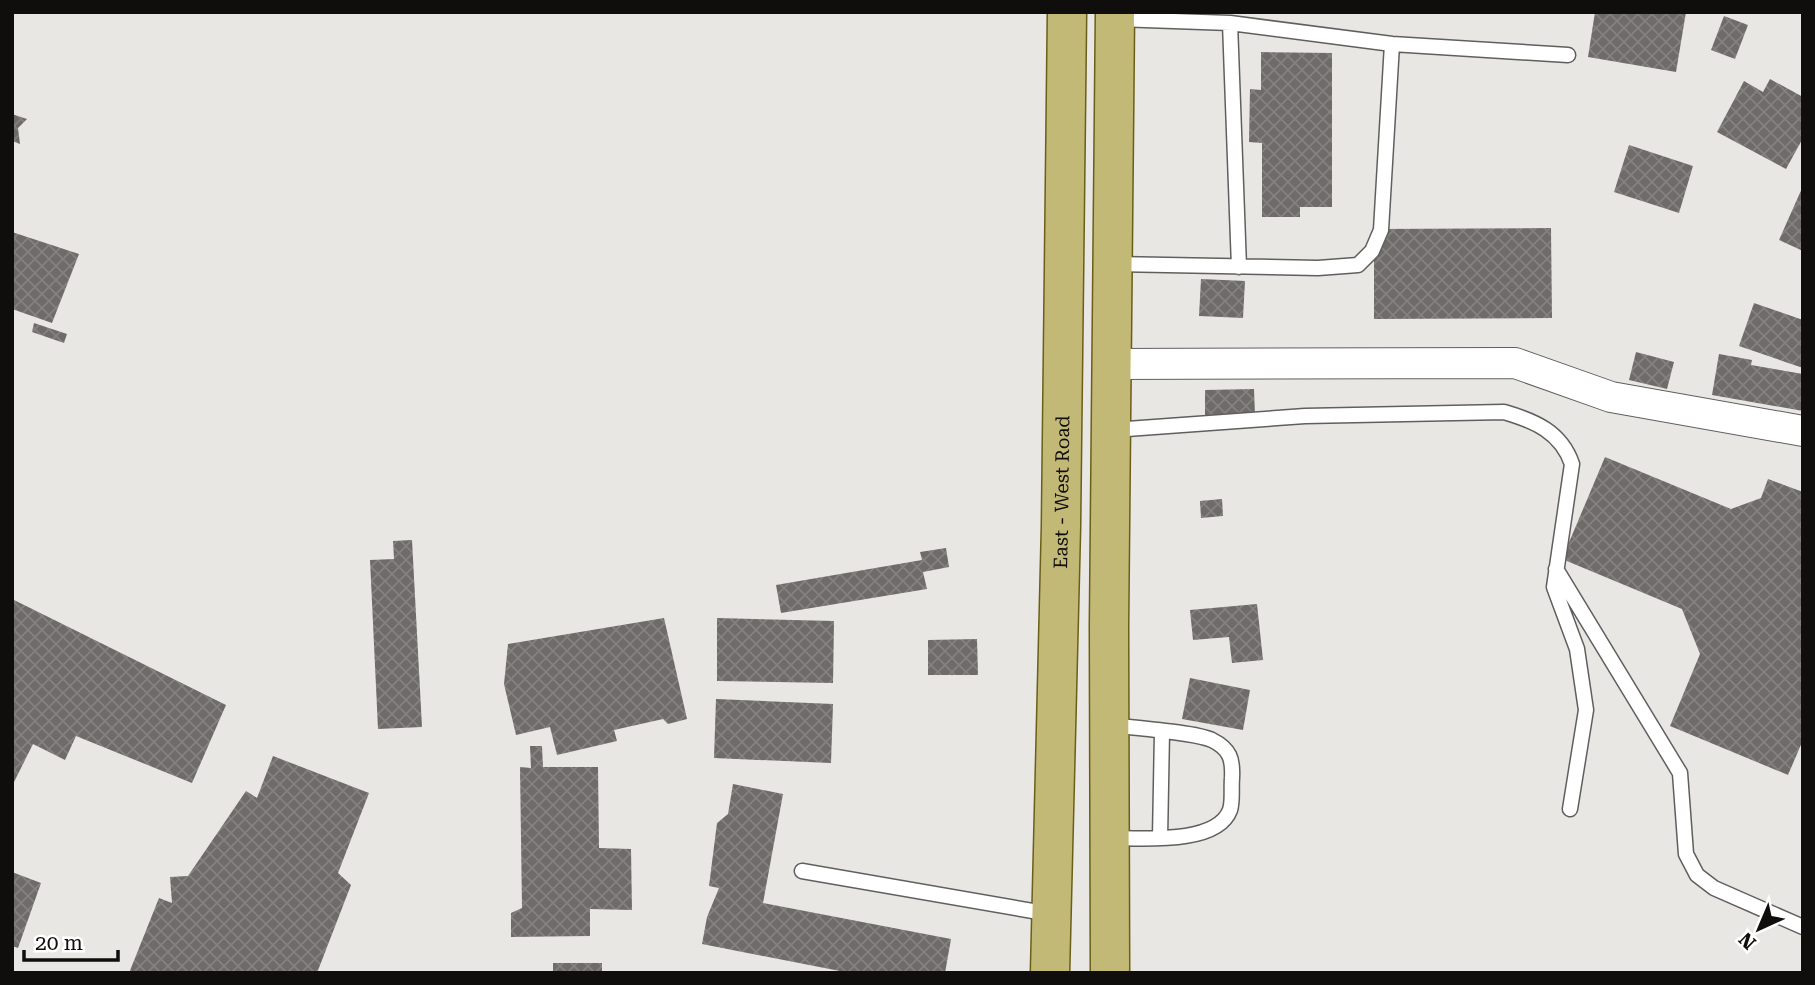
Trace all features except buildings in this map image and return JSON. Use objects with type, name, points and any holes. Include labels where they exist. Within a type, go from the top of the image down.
[{"type":"main road","name":"East - West Road","points":[[1050,973],[1061,526],[1067,12]]},
{"type":"main road","points":[[1110,973],[1110,431],[1115,15]]},
{"type":"street","points":[[1111,363],[1515,363],[1611,397],[1803,431]]},
{"type":"lane","points":[[1115,15],[1230,23],[1392,44],[1568,55]]},
{"type":"lane","points":[[1230,23],[1239,267]]},
{"type":"lane","points":[[1112,264],[1318,268],[1358,265],[1372,251],[1381,230],[1392,44]]},
{"type":"lane","points":[[1110,431],[1305,416],[1504,411],[1529,419],[1553,433],[1567,448],[1572,472],[1554,587],[1577,649],[1586,710],[1570,809]]},
{"type":"lane","points":[[1556,569],[1680,773],[1686,854],[1697,875],[1714,888],[1803,927]]},
{"type":"lane","points":[[1109,725],[1210,739],[1226,749],[1233,759],[1230,810],[1222,823],[1210,832],[1160,838],[1109,838]]},
{"type":"lane","points":[[1160,838],[1162,732]]},
{"type":"lane","points":[[802,871],[1051,914]]}]
